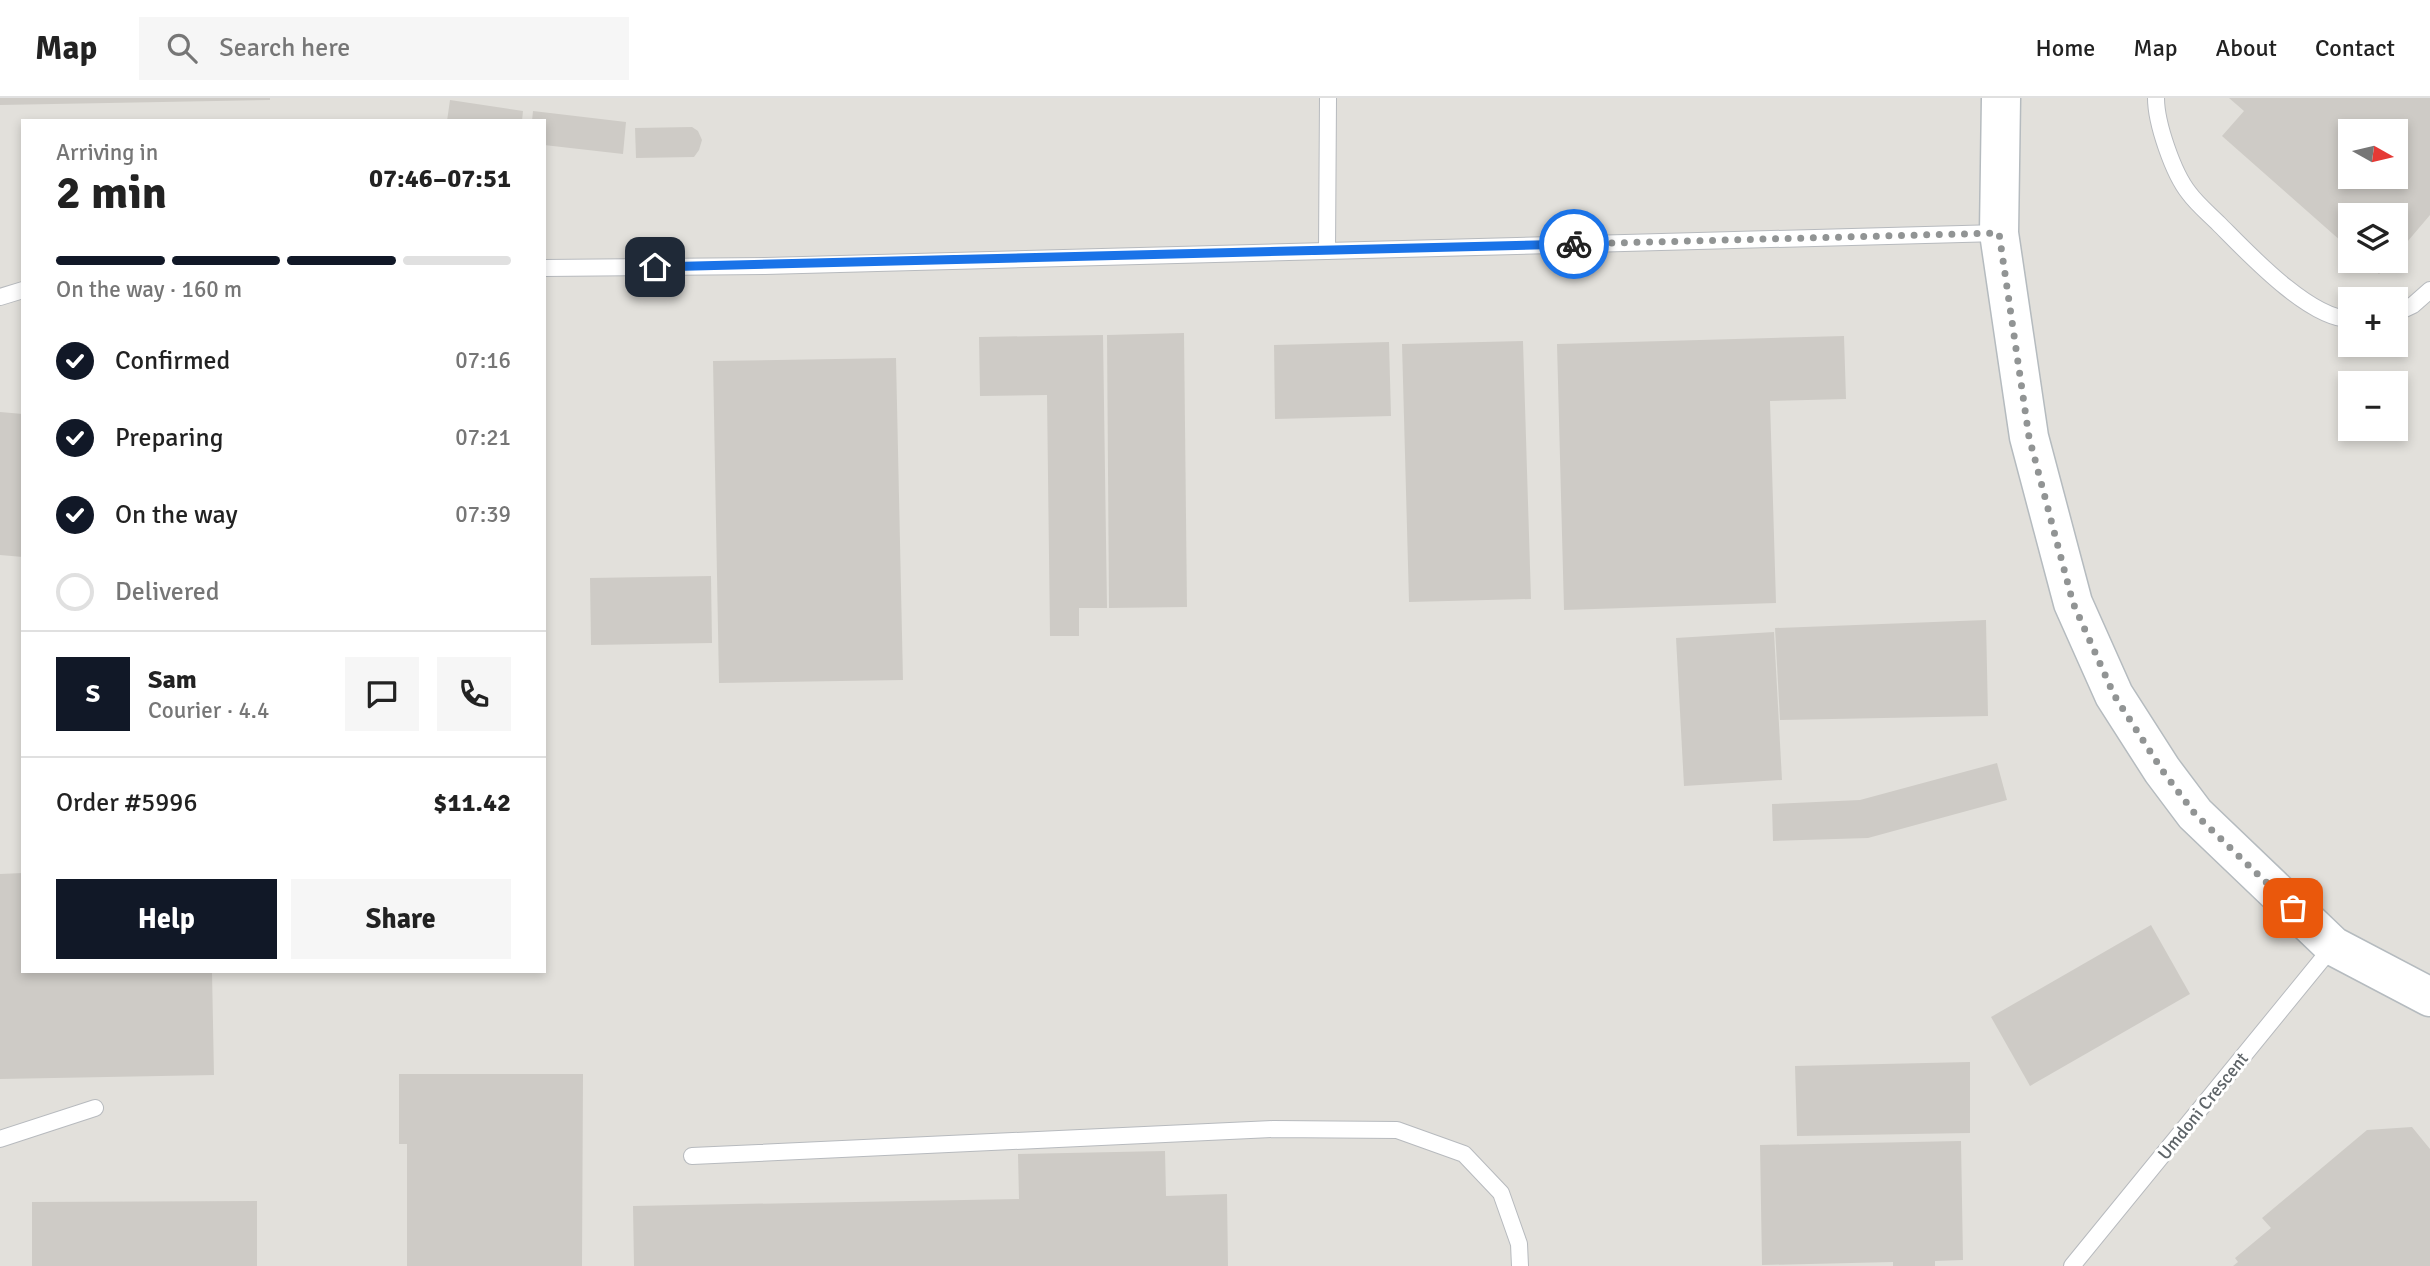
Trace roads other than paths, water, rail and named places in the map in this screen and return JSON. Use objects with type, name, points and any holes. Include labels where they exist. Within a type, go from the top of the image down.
[{"type":"street","points":[[2001,98],[1999,233],[2029,437],[2073,603],[2114,695],[2162,770],[2195,814],[2333,946],[2430,997]]},
{"type":"lane","points":[[1327,251],[1328,98]]},
{"type":"lane","points":[[2156,98],[2156,109],[2172,160],[2188,192],[2256,262],[2306,302],[2338,319]]},
{"type":"lane","points":[[546,268],[765,266],[1999,233]]},
{"type":"lane","points":[[2408,307],[2430,290]]},
{"type":"lane","points":[[0,297],[21,291]]},
{"type":"lane","name":"Umdoni Crescent","points":[[2072,1266],[2333,946]]},
{"type":"lane","points":[[0,1139],[95,1108]]},
{"type":"lane","points":[[692,1156],[1273,1129],[1396,1130],[1464,1154],[1502,1193],[1520,1244],[1520,1266]]}]
